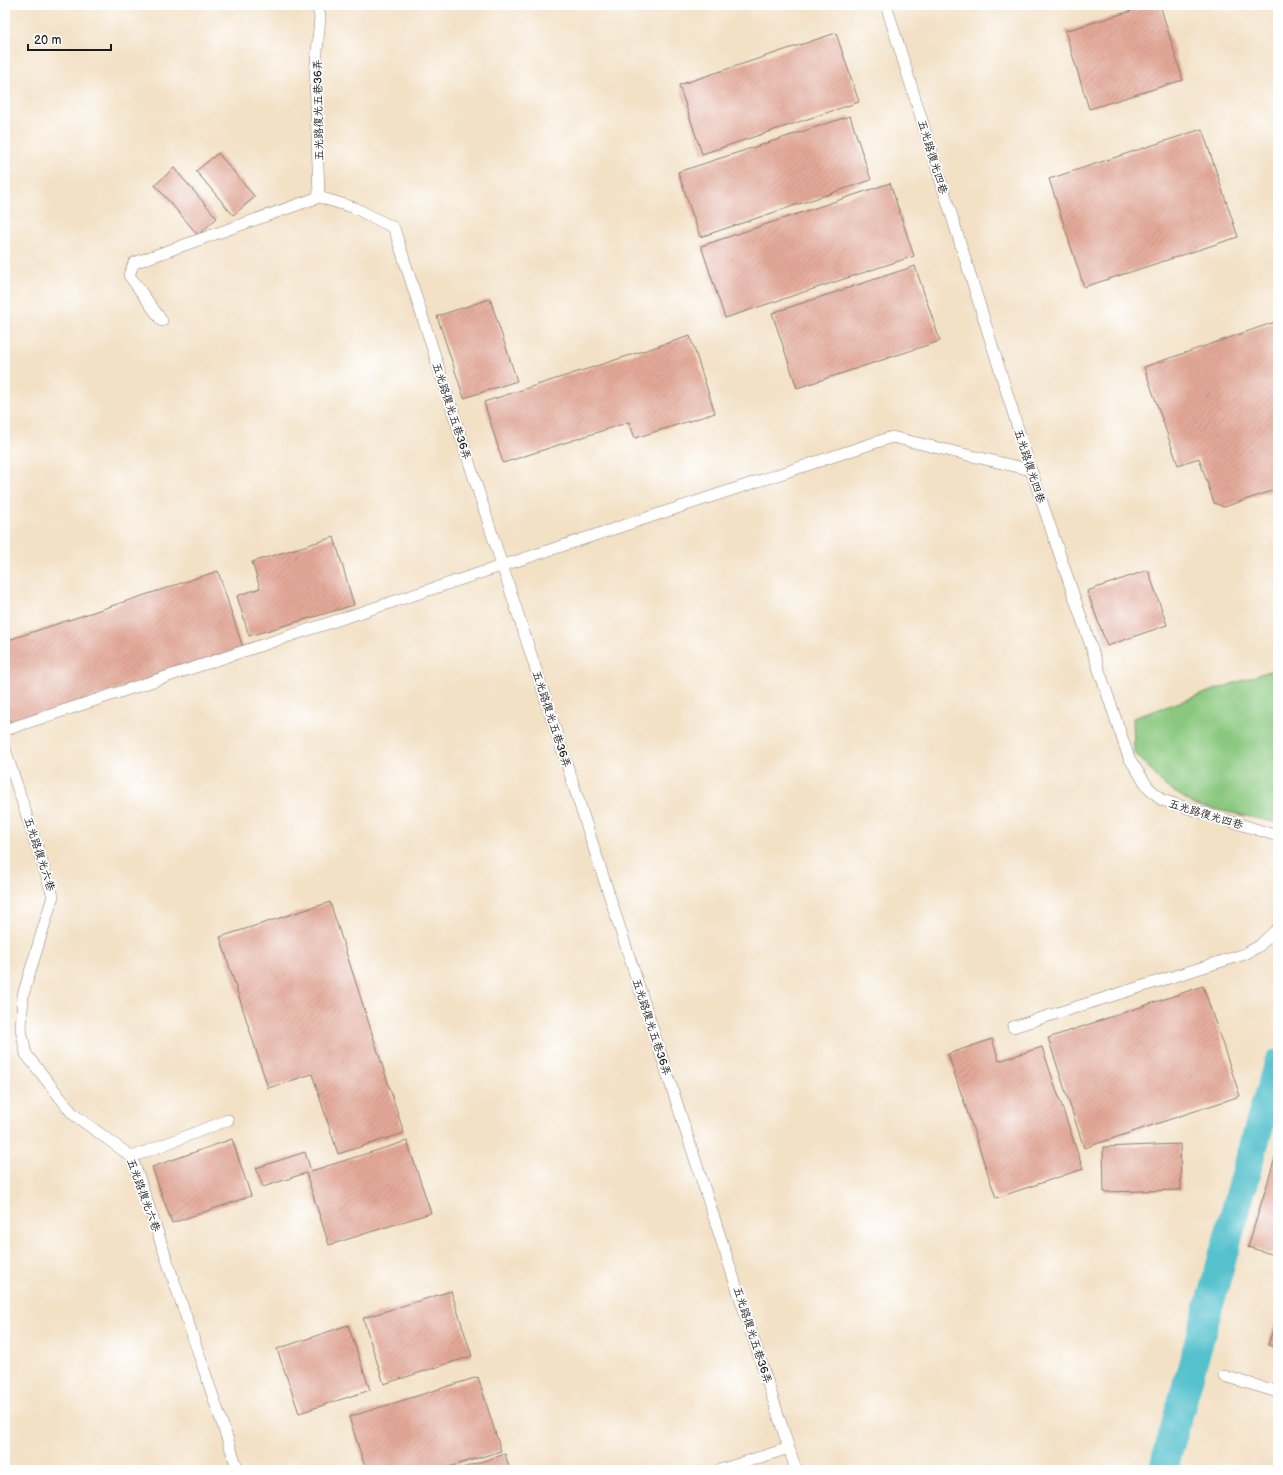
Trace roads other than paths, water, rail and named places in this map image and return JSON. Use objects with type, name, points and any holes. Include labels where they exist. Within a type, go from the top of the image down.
[{"type":"lane","name":"五光路復光五巷36弄","points":[[317,5],[320,17],[315,74],[319,197],[356,208],[394,228],[796,1470]]},
{"type":"lane","name":"五光路復光四巷","points":[[886,5],[1031,470],[1129,758],[1148,787],[1162,800],[1278,836]]},
{"type":"lane","points":[[162,321],[129,275],[134,263],[319,197]]},
{"type":"lane","points":[[5,730],[892,437],[1031,470]]},
{"type":"lane","name":"五光路復光六巷","points":[[5,749],[53,896],[23,996],[21,1029],[26,1054],[73,1114],[132,1157],[238,1470]]},
{"type":"lane","points":[[1013,1027],[1245,954],[1259,946],[1278,928]]},
{"type":"lane","points":[[132,1157],[228,1120]]},
{"type":"lane","points":[[1224,1376],[1278,1392]]},
{"type":"lane","points":[[720,1470],[789,1448]]},
{"type":"waterway","points":[[1163,1470],[1260,1123],[1278,1064]]}]
